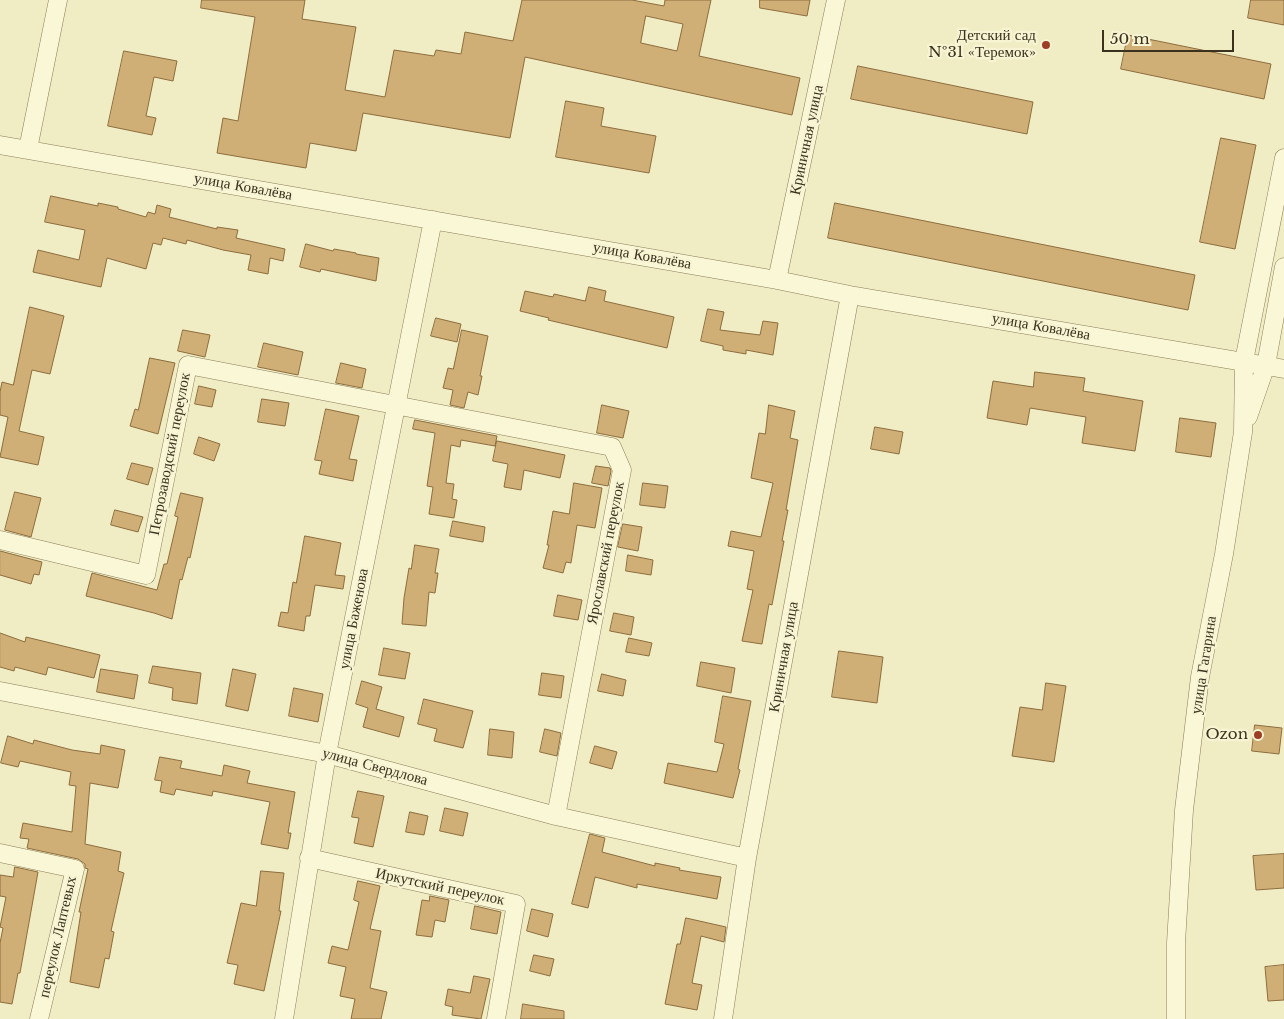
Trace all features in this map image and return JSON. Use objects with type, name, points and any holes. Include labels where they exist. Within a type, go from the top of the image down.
[{"type":"street","points":[[28,149],[58,0]]},
{"type":"street","name":"Криничная улица","points":[[778,280],[836,0]]},
{"type":"street","name":"улица Ковалёва","points":[[1,150],[28,149],[778,280],[850,295],[1284,369]]},
{"type":"street","name":"улица Гагарина","points":[[1176,1019],[1176,943],[1184,810],[1200,678],[1224,554],[1242,432],[1244,361],[1284,158]]},
{"type":"street","name":"улица Баженова","points":[[284,1019],[327,754],[433,220]]},
{"type":"street","name":"улица Гагарина","points":[[1242,432],[1266,365],[1284,267]]},
{"type":"street","name":"Криничная улица","points":[[723,1019],[747,858],[850,295]]},
{"type":"street","name":"Петрозаводский переулок","points":[[0,540],[146,575],[188,365],[397,405]]},
{"type":"street","name":"Ярославский переулок","points":[[397,405],[612,447],[622,470],[556,816]]},
{"type":"street","name":"улица Свердлова","points":[[0,691],[327,754],[556,816],[747,858]]},
{"type":"street","name":"переулок Лаптевых","points":[[0,853],[75,869],[40,1019]]},
{"type":"street","name":"Иркутский переулок","points":[[309,858],[516,904],[496,1019]]},
{"type":"building","points":[[202,0],[305,0],[302,19],[356,27],[345,90],[385,97],[394,50],[434,56],[436,50],[461,54],[465,32],[513,41],[522,0],[632,0],[664,6],[665,0],[711,0],[699,56],[800,78],[792,115],[525,57],[510,138],[363,113],[356,151],[310,143],[306,168],[217,153],[223,118],[238,121],[255,17],[201,8]],"holes":[[[646,16],[683,24],[677,51],[641,43]]]},
{"type":"building","points":[[760,0],[810,0],[807,16],[760,8]]},
{"type":"building","points":[[1251,0],[1284,0],[1284,25],[1248,18]]},
{"type":"building","points":[[1128,35],[1271,64],[1264,99],[1121,69]]},
{"type":"building","points":[[124,51],[177,61],[173,81],[154,77],[146,116],[156,118],[152,135],[108,126]]},
{"type":"building","points":[[858,66],[1033,102],[1027,134],[851,99]]},
{"type":"building","points":[[566,101],[604,108],[601,126],[656,136],[649,173],[556,157]]},
{"type":"building","points":[[1221,138],[1256,145],[1235,249],[1200,242]]},
{"type":"building","points":[[51,196],[98,206],[98,203],[118,207],[118,209],[146,217],[148,212],[155,214],[157,205],[171,209],[169,217],[217,229],[217,227],[238,230],[236,238],[285,249],[283,261],[270,258],[268,274],[248,270],[251,255],[223,250],[187,240],[186,244],[163,238],[161,245],[153,243],[146,269],[107,258],[101,287],[33,272],[38,250],[79,260],[85,230],[45,222]]},
{"type":"building","points":[[835,203],[1195,275],[1188,310],[828,238]]},
{"type":"building","points":[[306,244],[333,251],[334,249],[379,258],[376,281],[321,269],[320,272],[300,267]]},
{"type":"building","points":[[589,287],[606,291],[604,301],[674,317],[667,348],[548,320],[549,318],[520,311],[525,291],[553,297],[554,294],[585,301]]},
{"type":"building","points":[[30,307],[64,316],[50,374],[32,370],[19,431],[44,437],[38,465],[0,457],[8,417],[0,415],[2,382],[13,385]]},
{"type":"building","points":[[708,309],[724,312],[720,330],[760,335],[763,321],[778,323],[773,355],[746,350],[746,354],[723,350],[723,346],[701,341]]},
{"type":"building","points":[[436,318],[461,324],[457,342],[431,336]]},
{"type":"building","points":[[183,330],[210,335],[205,357],[178,351]]},
{"type":"building","points":[[462,330],[488,336],[478,395],[468,392],[464,408],[450,405],[453,390],[443,388],[448,368],[453,369]]},
{"type":"building","points":[[264,343],[303,352],[298,375],[258,367]]},
{"type":"building","points":[[150,358],[175,363],[158,434],[130,426],[135,409],[138,410]]},
{"type":"building","points":[[341,363],[366,369],[362,388],[336,383]]},
{"type":"building","points":[[1035,372],[1085,378],[1083,391],[1143,401],[1135,451],[1082,443],[1086,417],[1030,408],[1027,425],[987,418],[993,381],[1033,387]]},
{"type":"building","points":[[199,386],[216,390],[212,407],[195,404]]},
{"type":"building","points":[[262,399],[289,403],[285,426],[258,422]]},
{"type":"building","points":[[602,405],[629,411],[623,438],[597,433]]},
{"type":"building","points":[[769,405],[795,411],[790,438],[798,440],[786,510],[788,510],[782,541],[784,541],[772,605],[769,604],[762,644],[742,641],[753,590],[747,589],[754,551],[728,546],[731,531],[761,537],[773,483],[751,478],[759,433],[765,434]]},
{"type":"building","points":[[326,409],[359,416],[349,459],[357,460],[353,481],[319,474],[322,461],[315,460]]},
{"type":"building","points":[[1180,418],[1216,423],[1211,457],[1176,452]]},
{"type":"building","points":[[415,420],[497,436],[495,446],[461,440],[460,447],[451,445],[446,483],[454,484],[452,499],[457,500],[454,518],[429,514],[433,487],[427,486],[435,433],[413,429]]},
{"type":"building","points":[[875,427],[903,432],[899,454],[871,449]]},
{"type":"building","points":[[199,437],[220,444],[214,461],[194,454]]},
{"type":"building","points":[[497,441],[565,455],[560,478],[524,470],[521,490],[504,487],[508,464],[493,461]]},
{"type":"building","points":[[132,463],[153,468],[148,485],[127,479]]},
{"type":"building","points":[[596,466],[610,468],[608,486],[592,483]]},
{"type":"building","points":[[574,483],[602,488],[595,528],[577,525],[571,563],[566,562],[563,573],[543,568],[549,545],[547,545],[553,511],[569,514]]},
{"type":"building","points":[[643,483],[668,486],[665,508],[640,505]]},
{"type":"building","points":[[15,492],[41,498],[31,537],[5,530]]},
{"type":"building","points":[[181,493],[203,498],[190,558],[188,557],[182,580],[180,579],[172,619],[86,596],[92,573],[157,590],[164,564],[167,564],[178,517],[175,516]]},
{"type":"building","points":[[115,510],[143,517],[138,532],[111,525]]},
{"type":"building","points":[[453,521],[485,527],[483,542],[450,536]]},
{"type":"building","points":[[623,524],[642,527],[638,551],[618,547]]},
{"type":"building","points":[[305,536],[341,543],[335,575],[345,576],[343,589],[315,585],[310,616],[306,616],[304,631],[278,626],[281,612],[288,613],[293,582],[296,583]]},
{"type":"building","points":[[415,545],[439,549],[435,573],[438,573],[435,593],[429,592],[426,626],[402,624],[404,598]]},
{"type":"building","points":[[0,551],[42,562],[39,575],[34,574],[31,584],[0,575]]},
{"type":"building","points":[[628,555],[653,560],[651,575],[626,571]]},
{"type":"building","points":[[558,595],[582,600],[578,620],[554,616]]},
{"type":"building","points":[[614,613],[634,617],[631,635],[610,631]]},
{"type":"building","points":[[0,633],[25,642],[26,637],[100,655],[94,678],[48,667],[46,675],[15,667],[14,671],[0,667]]},
{"type":"building","points":[[629,638],[652,643],[649,656],[626,652]]},
{"type":"building","points":[[384,648],[410,653],[405,679],[379,675]]},
{"type":"building","points":[[839,651],[883,657],[877,703],[832,697]]},
{"type":"building","points":[[701,662],[735,668],[731,693],[697,686]]},
{"type":"building","points":[[153,666],[201,673],[197,704],[172,700],[173,688],[149,683]]},
{"type":"building","points":[[101,669],[138,675],[134,699],[97,692]]},
{"type":"building","points":[[233,669],[256,674],[248,711],[226,706]]},
{"type":"building","points":[[542,673],[564,676],[561,698],[539,695]]},
{"type":"building","points":[[602,674],[626,680],[623,696],[598,691]]},
{"type":"building","points":[[362,681],[382,687],[376,709],[404,717],[399,737],[363,727],[368,708],[356,704]]},
{"type":"building","points":[[1046,683],[1066,686],[1054,762],[1012,756],[1020,707],[1042,710]]},
{"type":"building","points":[[294,688],[323,694],[318,722],[289,716]]},
{"type":"building","points":[[723,696],[751,701],[738,769],[740,770],[733,798],[664,783],[668,763],[717,772],[724,744],[715,742]]},
{"type":"building","points":[[424,699],[473,711],[463,748],[434,741],[437,729],[418,724]]},
{"type":"building","points":[[1255,725],[1282,728],[1279,754],[1252,751]]},
{"type":"building","points":[[490,729],[514,732],[512,758],[488,755]]},
{"type":"building","points":[[545,729],[561,733],[557,756],[540,752]]},
{"type":"building","points":[[8,736],[33,744],[34,740],[72,750],[100,754],[101,745],[125,750],[118,788],[90,783],[85,844],[121,852],[118,871],[124,873],[111,931],[114,932],[109,959],[105,958],[99,988],[70,982],[81,912],[79,912],[88,869],[78,859],[27,848],[29,839],[20,838],[23,823],[72,832],[76,786],[69,785],[71,772],[20,761],[18,767],[1,763]]},
{"type":"building","points":[[595,746],[617,752],[612,769],[590,763]]},
{"type":"building","points":[[160,757],[182,761],[180,768],[222,776],[224,765],[250,771],[247,783],[295,792],[288,833],[291,833],[288,849],[261,844],[270,802],[213,791],[212,796],[176,789],[174,795],[160,792],[162,781],[155,780]]},
{"type":"building","points":[[358,791],[384,796],[373,847],[354,843],[359,818],[352,817]]},
{"type":"building","points":[[445,808],[468,813],[463,836],[440,831]]},
{"type":"building","points":[[410,812],[428,816],[424,835],[406,832]]},
{"type":"building","points":[[590,834],[605,838],[602,852],[655,866],[655,863],[680,868],[679,870],[721,877],[717,899],[637,884],[637,888],[595,877],[588,908],[572,904]]},
{"type":"building","points":[[1284,854],[1284,888],[1256,890],[1253,856]]},
{"type":"building","points":[[15,867],[38,872],[20,973],[18,973],[12,1004],[0,1002],[0,943],[3,928],[0,927],[6,897],[0,896],[0,875],[13,877]]},
{"type":"building","points":[[261,871],[284,873],[279,911],[281,911],[264,991],[234,984],[238,965],[227,963],[241,903],[256,906]]},
{"type":"building","points":[[358,881],[380,886],[370,929],[381,931],[370,988],[387,992],[381,1019],[351,1019],[355,999],[340,996],[346,967],[328,963],[332,946],[348,950],[359,902],[354,900]]},
{"type":"building","points":[[430,896],[449,900],[445,922],[435,920],[432,937],[416,935],[422,900],[429,901]]},
{"type":"building","points":[[475,906],[501,912],[497,934],[471,929]]},
{"type":"building","points":[[532,909],[553,914],[548,937],[527,931]]},
{"type":"building","points":[[686,918],[726,927],[724,942],[701,936],[692,983],[702,985],[697,1010],[665,1004],[677,944],[680,944]]},
{"type":"building","points":[[534,955],[554,959],[550,976],[530,971]]},
{"type":"building","points":[[1284,965],[1284,1000],[1268,1001],[1265,967]]},
{"type":"building","points":[[474,976],[490,979],[481,1019],[452,1015],[453,1007],[445,1005],[448,989],[470,993]]},
{"type":"building","points":[[523,1004],[564,1011],[564,1019],[521,1019]]},
{"type":"place","name":"Детский сад №31 «Теремок»","points":[[1046,45]]},
{"type":"place","name":"Ozon","points":[[1258,735]]}]
